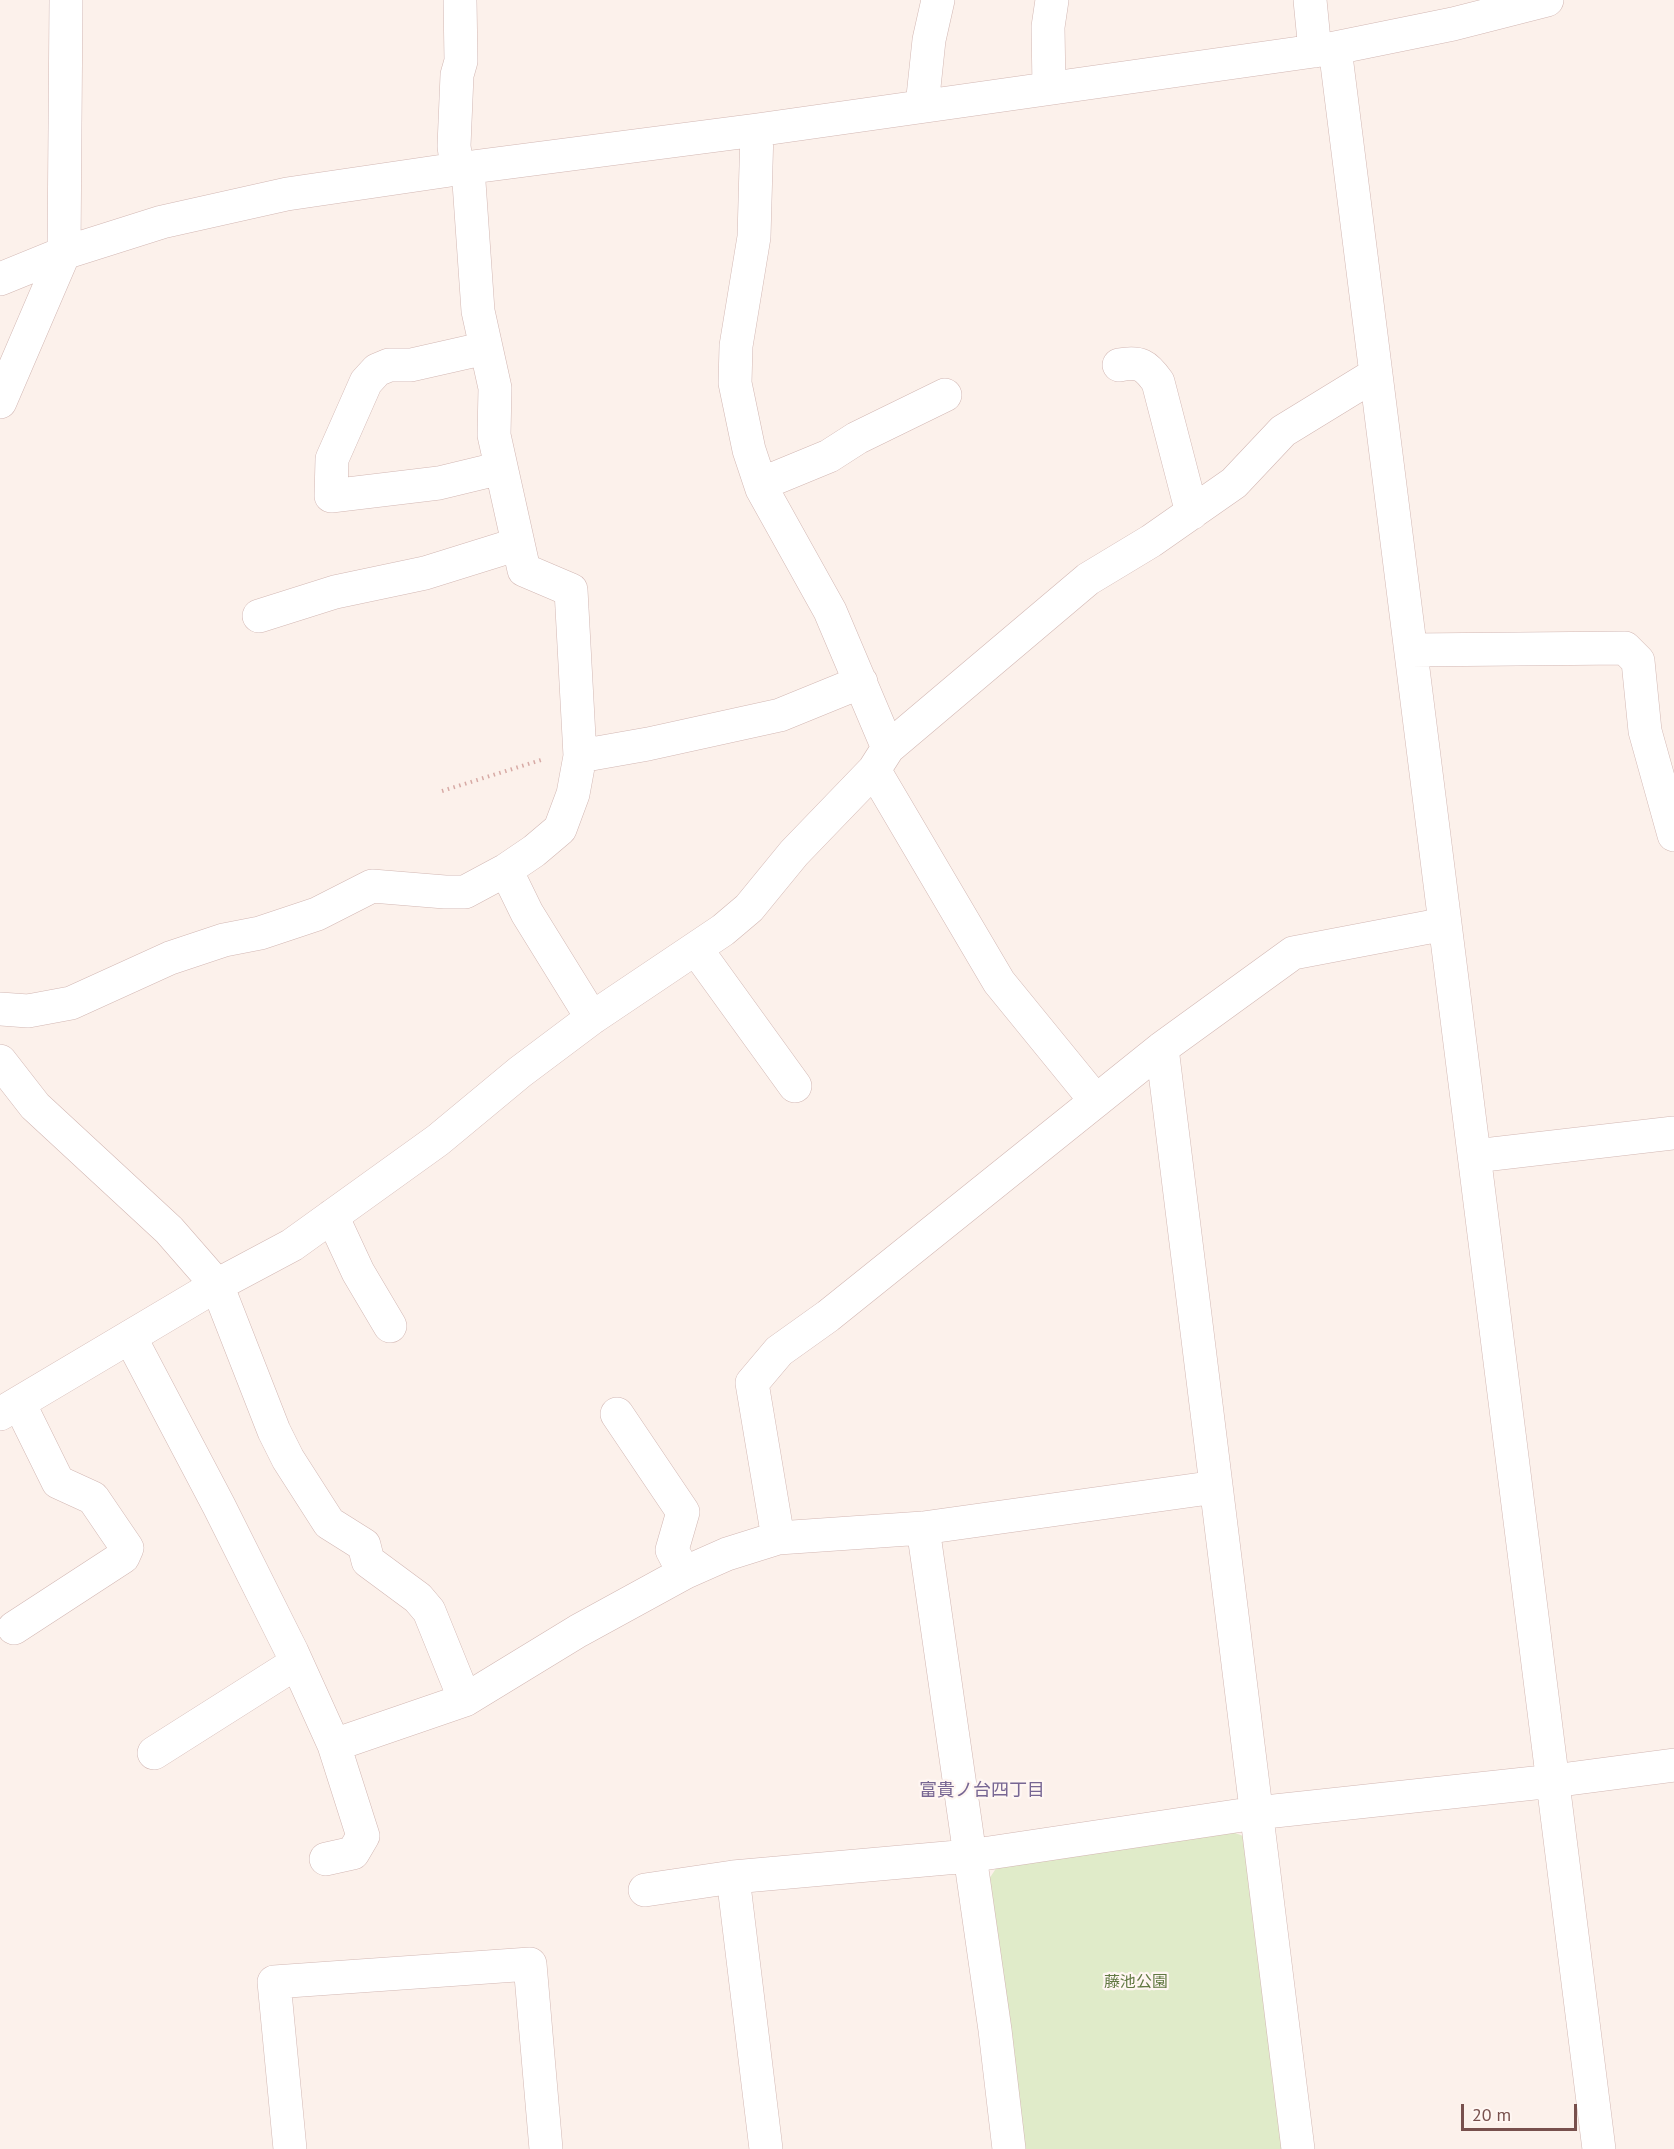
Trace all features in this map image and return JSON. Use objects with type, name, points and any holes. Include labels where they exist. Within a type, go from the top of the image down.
[{"type":"street","points":[[0,402],[64,253],[66,0]]},
{"type":"street","points":[[0,1009],[28,1011],[71,1003],[170,958],[225,940],[260,933],[317,914],[372,886],[465,892],[506,870],[560,829],[573,794],[580,756],[571,590],[524,570],[494,435],[495,388],[478,311],[463,169],[454,146],[457,75],[461,62],[460,0]]},
{"type":"street","points":[[922,106],[929,40],[938,0]]},
{"type":"street","points":[[1049,88],[1048,27],[1052,0]]},
{"type":"street","points":[[1310,0],[1325,49],[1376,374],[1599,2149]]},
{"type":"street","points":[[0,279],[64,253],[162,222],[276,197],[1325,49],[1453,24],[1547,0]]},
{"type":"street","points":[[757,130],[754,237],[736,346],[735,382],[749,450],[760,484],[830,611],[861,682],[881,759],[999,982],[1096,1101]]},
{"type":"street","points":[[486,348],[411,365],[389,365],[376,370],[366,382],[332,459],[331,496],[439,483],[501,468]]},
{"type":"street","points":[[1119,365],[1132,363],[1149,369],[1158,382],[1192,513]]},
{"type":"street","points":[[14,1628],[123,1557],[127,1548],[93,1498],[58,1482],[10,1409],[217,1285],[292,1245],[438,1140],[520,1072],[592,1018],[723,930],[749,908],[794,853],[881,759],[1088,579],[1151,541],[1234,483],[1283,430],[1376,374]]},
{"type":"street","points":[[760,484],[830,456],[857,438],[945,395]]},
{"type":"street","points":[[259,616],[335,592],[425,573],[518,544]]},
{"type":"street","points":[[1411,650],[1625,648],[1638,661],[1645,731],[1674,835]]},
{"type":"street","points":[[580,756],[648,744],[780,715],[861,682]]},
{"type":"street","points":[[506,870],[527,913],[592,1018]]},
{"type":"street","points":[[778,1538],[752,1383],[779,1351],[828,1317],[1162,1048],[1293,953],[1445,924]]},
{"type":"street","points":[[696,949],[795,1086]]},
{"type":"street","points":[[1162,1048],[1298,2149]]},
{"type":"street","points":[[0,1061],[35,1106],[169,1230],[217,1285],[274,1431],[288,1459],[329,1523],[364,1545],[368,1561],[418,1598],[429,1611],[465,1700]]},
{"type":"street","points":[[1475,1156],[1674,1133]]},
{"type":"street","points":[[332,1216],[358,1272],[390,1326]]},
{"type":"street","points":[[130,1336],[219,1506],[334,1745],[363,1836],[353,1853],[326,1859]]},
{"type":"street","points":[[617,1414],[683,1512],[672,1550],[684,1573]]},
{"type":"street","points":[[334,1745],[465,1700],[578,1631],[684,1573],[727,1554],[778,1538],[923,1528],[1216,1487]]},
{"type":"street","points":[[923,1528],[995,2030],[1009,2149]]},
{"type":"street","points":[[154,1753],[296,1663]]},
{"type":"street","points":[[645,1890],[733,1877],[969,1856],[1256,1813],[1553,1781],[1674,1765]]},
{"type":"street","points":[[733,1877],[766,2149]]},
{"type":"street","points":[[290,2149],[274,1982],[530,1964],[546,2149]]},
{"type":"path","points":[[442,791],[552,757],[580,756]]},
{"type":"green space","name":"藤池公園","points":[[1227,1830],[1254,1840],[1290,2149],[1024,2149],[987,1882],[1001,1861]]},
{"type":"district","name":"富貴ノ台四丁目","points":[[982,1791]]}]
